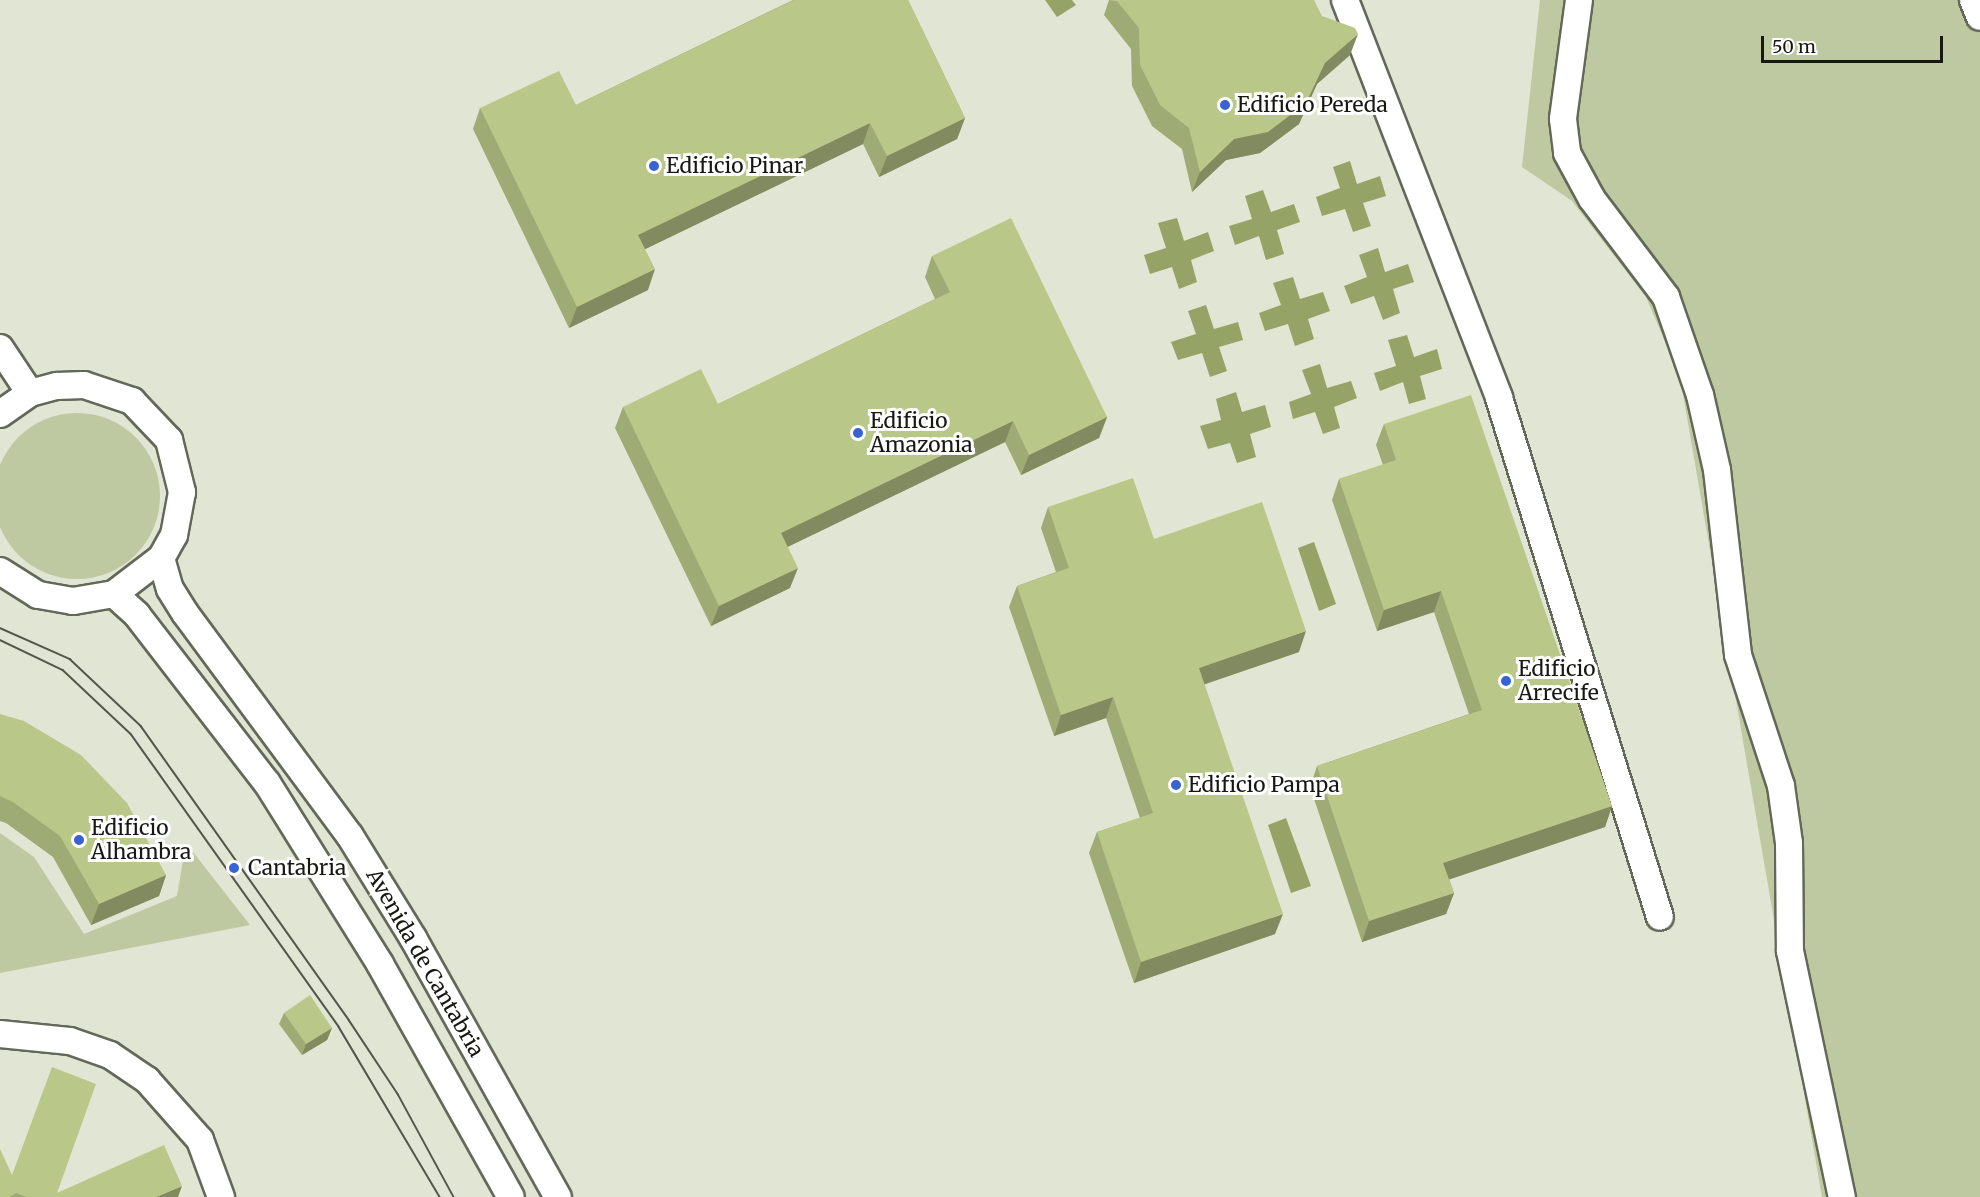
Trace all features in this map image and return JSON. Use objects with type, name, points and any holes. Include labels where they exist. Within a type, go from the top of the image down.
[{"type":"street","points":[[1345,0],[1499,398],[1660,917]]},
{"type":"street","points":[[1579,0],[1563,119],[1567,153],[1592,199],[1666,297],[1700,395],[1717,470],[1738,655],[1781,786],[1789,843],[1790,951],[1842,1197]]},
{"type":"street","points":[[1973,0],[1980,17]]},
{"type":"street","points":[[0,348],[30,393]]},
{"type":"street","points":[[0,414],[30,393],[84,385],[132,401],[169,440],[182,492],[174,535],[161,558],[114,594],[73,602],[38,595],[0,571]]},
{"type":"street","name":"Avenida de Cantabria","points":[[161,558],[170,589],[185,614],[330,809],[407,928],[558,1197]]},
{"type":"street","name":"Avenida de Cantabria","points":[[114,594],[137,615],[267,783],[380,964],[511,1197]]},
{"type":"street","points":[[0,1034],[70,1041],[110,1055],[147,1080],[200,1140],[221,1197]]},
{"type":"shaded area","points":[[1045,0],[1072,0],[1076,5],[1057,17]]},
{"type":"shaded area","points":[[1540,0],[1980,0],[1980,1197],[1822,1197],[1680,377],[1646,297],[1572,201],[1522,167]]},
{"type":"shaded area","points":[[1350,161],[1357,184],[1380,176],[1386,196],[1363,203],[1371,226],[1353,232],[1345,209],[1322,216],[1316,197],[1340,188],[1333,167]]},
{"type":"shaded area","points":[[1263,190],[1271,212],[1294,204],[1300,222],[1277,230],[1284,254],[1266,260],[1259,236],[1235,245],[1229,226],[1252,219],[1245,196]]},
{"type":"shaded area","points":[[1177,218],[1184,241],[1208,232],[1214,251],[1191,260],[1197,282],[1179,289],[1172,267],[1150,274],[1144,255],[1166,248],[1158,223]]},
{"type":"shaded area","points":[[1378,248],[1385,272],[1408,264],[1414,282],[1393,289],[1400,313],[1383,320],[1374,296],[1351,304],[1344,286],[1367,277],[1359,255]]},
{"type":"shaded area","points":[[1293,277],[1300,299],[1323,292],[1330,311],[1308,319],[1314,339],[1295,346],[1288,324],[1265,331],[1259,313],[1281,305],[1273,283]]},
{"type":"shaded area","points":[[1206,305],[1214,329],[1238,322],[1243,340],[1219,347],[1227,371],[1210,377],[1202,353],[1178,360],[1171,342],[1196,334],[1188,311]]},
{"type":"shaded area","points":[[1407,335],[1414,357],[1437,349],[1442,369],[1420,376],[1426,399],[1409,404],[1403,382],[1380,391],[1374,373],[1396,366],[1388,340]]},
{"type":"shaded area","points":[[1320,364],[1327,388],[1351,381],[1357,398],[1334,407],[1340,428],[1323,434],[1315,412],[1293,419],[1289,402],[1311,394],[1302,370]]},
{"type":"shaded area","points":[[1236,392],[1242,412],[1265,405],[1271,427],[1250,434],[1256,457],[1237,463],[1230,443],[1208,449],[1200,426],[1221,420],[1216,399]]},
{"type":"shaded area","points":[[77,413],[109,419],[136,437],[154,464],[160,496],[154,528],[136,555],[109,573],[77,579],[45,573],[18,555],[0,528],[-6,496],[0,464],[18,437],[45,419]]},
{"type":"shaded area","points":[[1314,542],[1336,604],[1319,611],[1298,548]]},
{"type":"shaded area","points":[[1286,818],[1311,886],[1291,893],[1268,825]]},
{"type":"shaded area","points":[[0,833],[34,857],[84,934],[177,896],[186,843],[250,925],[0,973]]},
{"type":"building","name":"Edificio Pinar","points":[[794,0],[908,0],[965,118],[887,156],[870,123],[638,235],[655,269],[577,307],[480,108],[559,71],[576,105]]},
{"type":"building","name":"Edificio Pereda","points":[[1116,0],[1314,0],[1322,16],[1355,28],[1358,34],[1325,63],[1306,103],[1268,132],[1234,139],[1200,172],[1189,128],[1160,105],[1140,65],[1139,28]]},
{"type":"building","name":"Edificio Amazonia","points":[[1011,218],[1107,417],[1029,455],[1013,421],[781,533],[798,568],[719,606],[623,407],[701,369],[718,404],[950,292],[932,256]]},
{"type":"building","name":"Edificio Arrecife","points":[[1471,395],[1612,806],[1443,863],[1454,893],[1369,921],[1317,766],[1482,710],[1441,591],[1384,610],[1339,479],[1396,460],[1384,424]]},
{"type":"building","name":"Edificio Pampa","points":[[1133,478],[1154,539],[1262,502],[1306,631],[1199,668],[1283,914],[1141,962],[1097,832],[1153,813],[1113,697],[1061,715],[1017,586],[1069,568],[1048,507]]},
{"type":"building","name":"Edificio Alhambra","points":[[0,714],[24,721],[81,755],[127,803],[166,875],[99,904],[60,836],[13,802],[0,796]]},
{"type":"building","points":[[310,995],[332,1028],[306,1044],[284,1013]]},
{"type":"building","points":[[52,1067],[96,1084],[57,1193],[164,1145],[182,1186],[156,1197],[27,1197],[16,1193],[9,1197],[0,1197],[0,1149],[12,1175]]},
{"type":"tram line","points":[[0,628],[70,659],[141,726],[349,1020],[398,1094],[454,1197]]},
{"type":"tram line","points":[[0,640],[63,670],[131,734],[339,1027],[440,1197]]},
{"type":"place","name":"Edificio Pereda","points":[[1225,105]]},
{"type":"place","name":"Edificio Pinar","points":[[654,166]]},
{"type":"place","name":"Edificio Amazonia","points":[[858,433]]},
{"type":"place","name":"Edificio Arrecife","points":[[1506,681]]},
{"type":"place","name":"Edificio Pampa","points":[[1176,785]]},
{"type":"place","name":"Edificio Alhambra","points":[[79,840]]},
{"type":"place","name":"Cantabria","points":[[234,868]]}]
